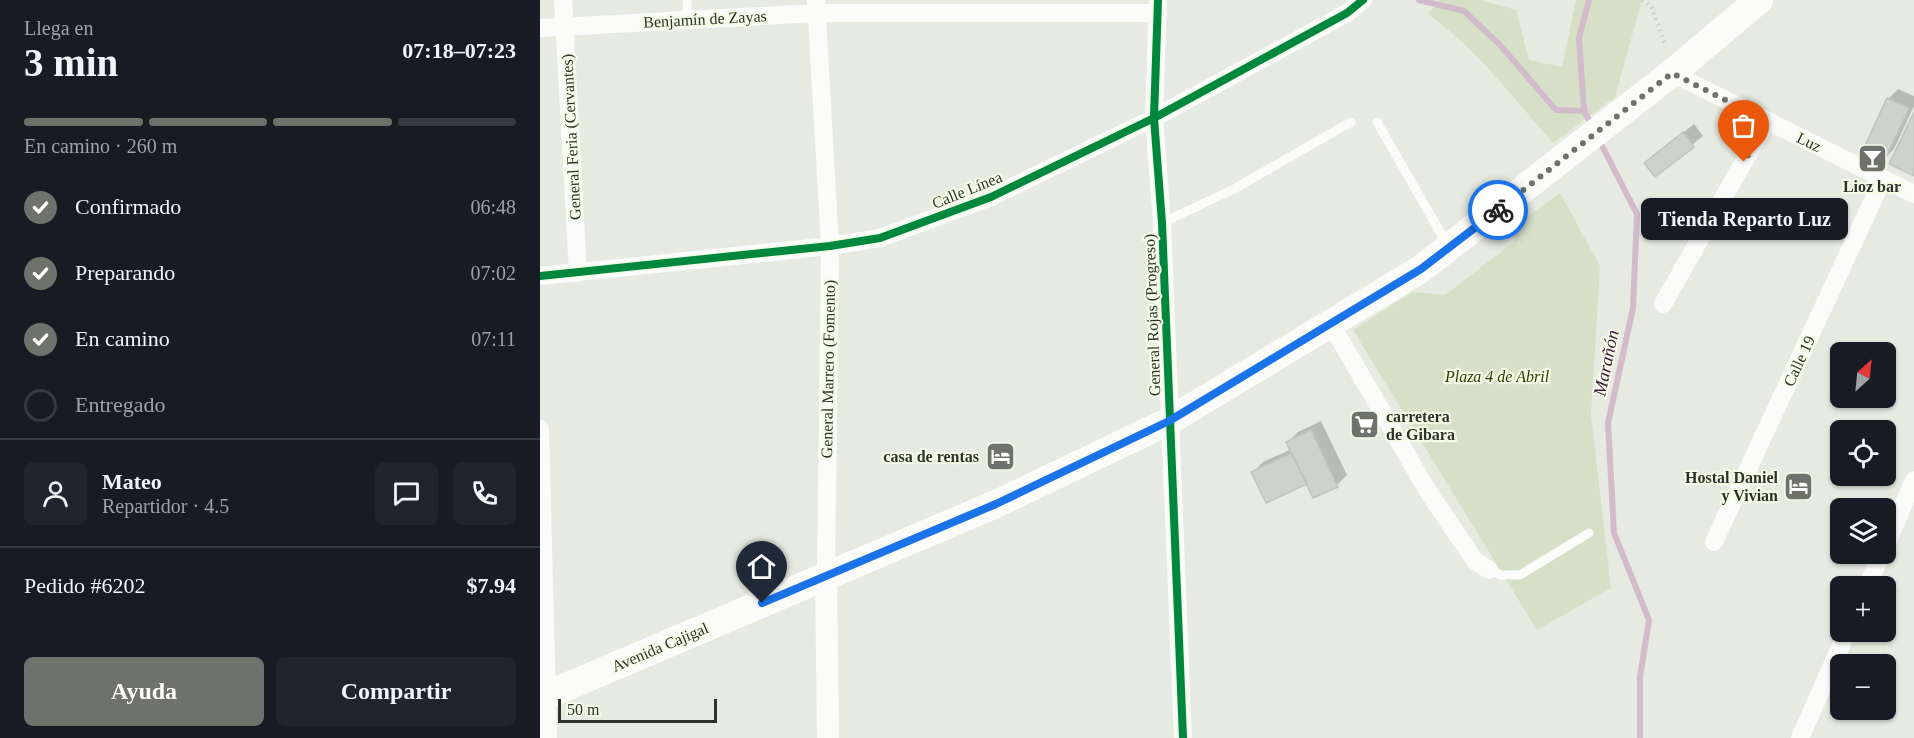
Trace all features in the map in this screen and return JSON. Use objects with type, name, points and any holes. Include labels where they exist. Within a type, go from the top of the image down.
[{"type":"main road","name":"Avenida Cajigal","points":[[544,696],[996,504],[1169,421],[1421,269],[1675,71],[1759,0]]},
{"type":"street","name":"General Feria (Cervantes)","points":[[563,0],[578,273]]},
{"type":"street","name":"Calle Línea","points":[[540,276],[830,246],[880,238],[991,197],[1154,118],[1344,7],[1363,0]]},
{"type":"street","name":"Benjamín de Zayas","points":[[540,28],[688,20],[816,6],[1158,6]]},
{"type":"street","name":"General Marrero (Fomento)","points":[[816,6],[830,246],[826,576],[828,738]]},
{"type":"street","name":"General Rojas (Progreso)","points":[[1158,6],[1154,118],[1162,223],[1184,738]]},
{"type":"street","name":"Luz","points":[[1675,71],[1767,121],[1914,194]]},
{"type":"street","points":[[1663,303],[1767,121]]},
{"type":"street","name":"Calle 19","points":[[1714,542],[1883,179]]},
{"type":"street","points":[[1331,324],[1429,493],[1475,561],[1488,570]]},
{"type":"street","points":[[540,429],[544,696],[548,738]]},
{"type":"street","points":[[1896,522],[1914,480]]},
{"type":"street","points":[[1800,738],[1843,642]]},
{"type":"lane","points":[[687,0],[688,20]]},
{"type":"lane","points":[[1162,223],[1243,184],[1351,122]]},
{"type":"lane","points":[[1377,122],[1450,248]]},
{"type":"lane","points":[[1488,570],[1501,575],[1520,575],[1588,533]]},
{"type":"path","points":[[1642,0],[1651,6],[1675,71]]},
{"type":"green space","points":[[1439,0],[1480,0],[1516,10],[1529,60],[1562,67],[1576,0],[1642,0],[1615,97],[1553,143],[1479,59],[1428,14]]},
{"type":"green space","name":"Plaza 4 de Abril","points":[[1560,193],[1600,266],[1591,415],[1611,588],[1537,630],[1353,330],[1413,292],[1445,295],[1514,242],[1518,223]]},
{"type":"building","points":[[1887,98],[1909,108],[1885,160],[1863,150]]},
{"type":"building","points":[[1914,112],[1914,176],[1889,164]]},
{"type":"building","points":[[1683,132],[1694,147],[1655,177],[1644,163]]},
{"type":"building","points":[[1311,430],[1338,487],[1313,498],[1286,442]]},
{"type":"building","points":[[1292,453],[1307,484],[1266,503],[1251,472]]},
{"type":"waterway","points":[[1419,0],[1464,11],[1500,45],[1556,110],[1584,111]]},
{"type":"waterway","name":"Marañón","points":[[1589,0],[1579,38],[1584,111],[1592,125]]},
{"type":"waterway","name":"Marañón","points":[[1599,140],[1637,214],[1633,308],[1608,423],[1614,533],[1649,620],[1640,677],[1640,738]]},
{"type":"cycle path","points":[[1158,0],[1154,118],[1162,223],[1183,738]]},
{"type":"cycle path","points":[[540,276],[830,246],[880,238],[991,197],[1154,118],[1347,13],[1363,0]]},
{"type":"way so far","points":[[1498,210],[1672,73],[1767,121],[1744,162]]},
{"type":"place","name":"Lioz bar","points":[[1872,158]]},
{"type":"place","name":"Tienda Reparto Luz","points":[[1744,162]]},
{"type":"place","name":"carretera de Gibara","points":[[1365,425]]},
{"type":"place","name":"casa de rentas","points":[[1000,456]]},
{"type":"place","name":"Hostal Daniel y Vivian","points":[[1799,486]]},
{"type":"route","points":[[762,603],[996,504],[1169,421],[1421,269],[1498,210]]}]
